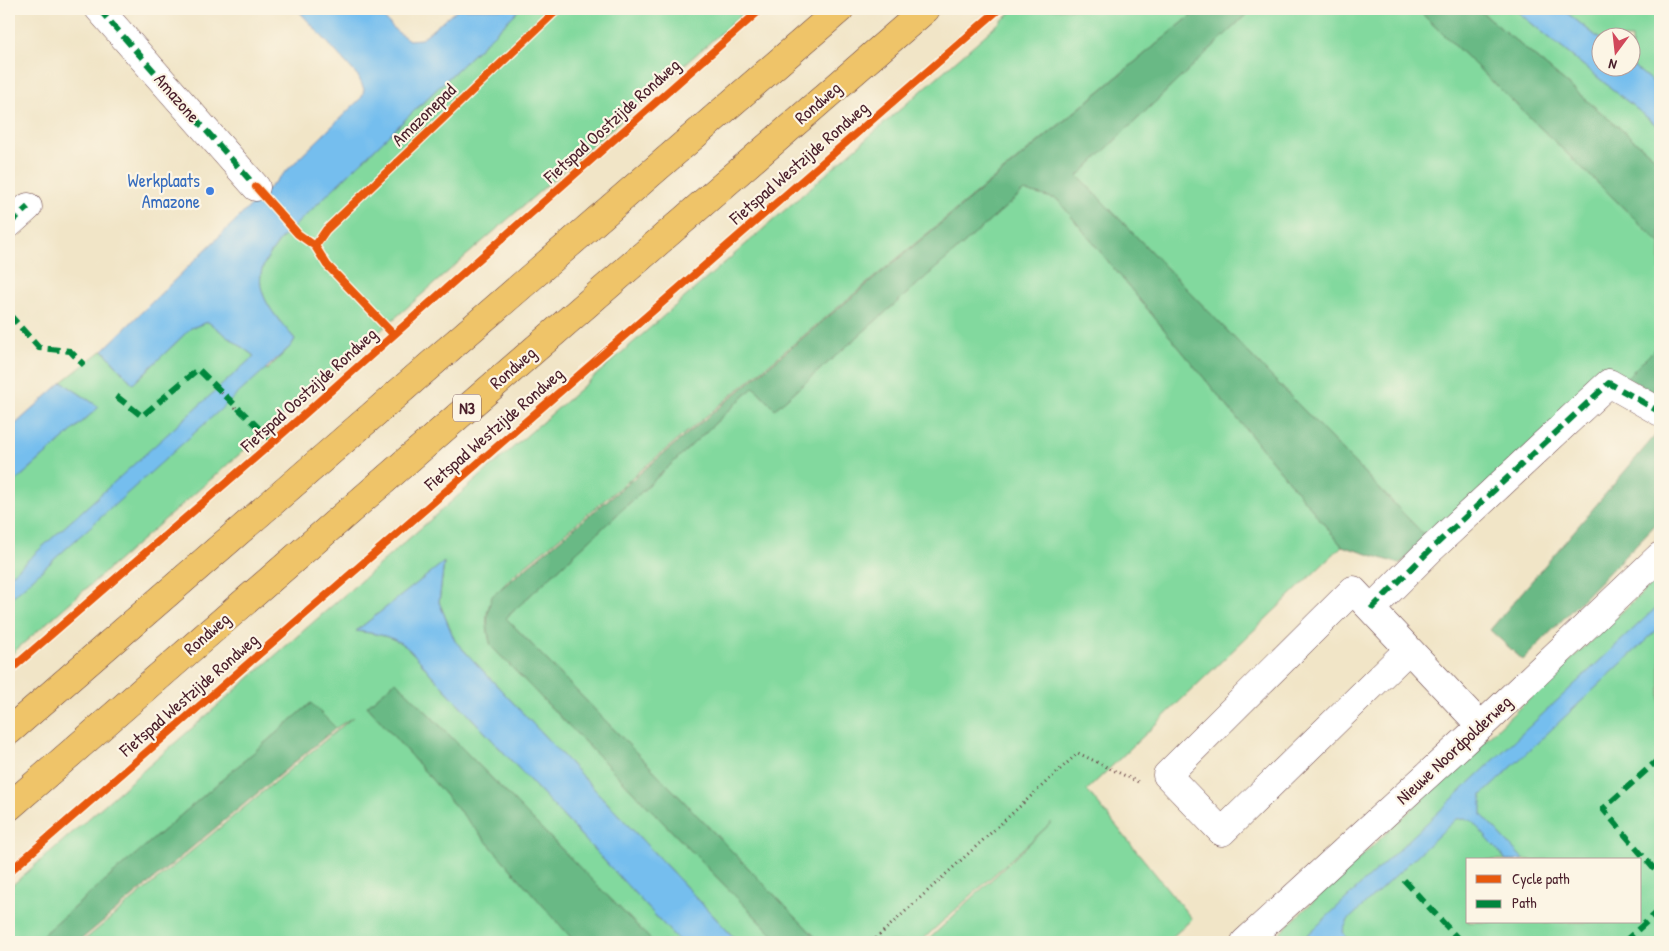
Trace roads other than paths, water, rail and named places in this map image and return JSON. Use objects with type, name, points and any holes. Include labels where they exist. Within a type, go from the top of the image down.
[{"type":"highway","points":[[9,731],[840,9]]},
{"type":"highway","name":"Rondweg","points":[[9,807],[926,9]]},
{"type":"street","name":"Amazone","points":[[99,9],[256,187]]},
{"type":"street","points":[[1371,609],[1429,550],[1609,383],[1660,412]]},
{"type":"street","name":"Nieuwe Noordpolderweg","points":[[1245,942],[1481,726],[1660,556]]},
{"type":"street","points":[[1408,650],[1222,832],[1167,775],[1353,590],[1481,726]]},
{"type":"water","points":[[297,9],[376,9],[396,31],[409,40],[421,39],[458,9],[520,9],[280,240],[268,257],[263,267],[261,287],[269,306],[295,339],[291,346],[9,600],[9,577],[254,356],[208,322],[191,328],[133,384],[103,350],[362,97],[364,89],[358,76]]},
{"type":"water","points":[[1514,9],[1562,9],[1592,33],[1592,73]]},
{"type":"water","points":[[1642,73],[1660,88],[1660,128],[1599,78],[1642,78]]},
{"type":"water","points":[[62,382],[99,407],[9,487],[9,430]]},
{"type":"water","points":[[444,562],[439,602],[455,641],[738,942],[680,942],[412,652],[398,641],[390,638],[356,631]]},
{"type":"water","points":[[1660,604],[1660,627],[1482,795],[1482,815],[1522,858],[1504,858],[1472,821],[1465,818],[1456,819],[1348,920],[1343,931],[1348,942],[1300,942]]},
{"type":"place","name":"Werkplaats Amazone","points":[[210,191]]}]
